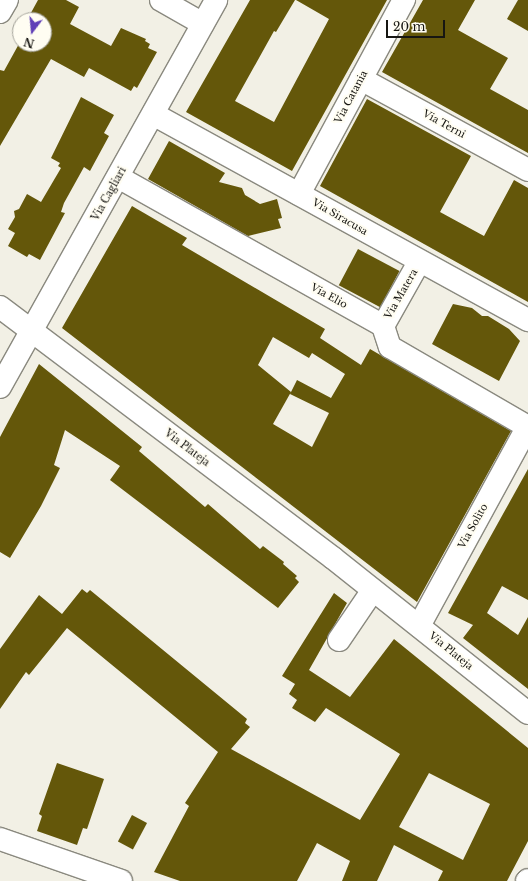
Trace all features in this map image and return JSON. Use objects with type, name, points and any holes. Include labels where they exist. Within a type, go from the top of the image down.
[{"type":"street","points":[[0,12],[7,0]]},
{"type":"street","points":[[161,0],[203,24]]},
{"type":"street","name":"Via Cagliari","points":[[0,387],[216,0]]},
{"type":"street","name":"Via Catania","points":[[299,194],[360,78],[404,0]]},
{"type":"street","name":"Via Terni","points":[[360,78],[528,170]]},
{"type":"street","name":"Via Siracusa","points":[[153,114],[419,262],[528,320]]},
{"type":"street","name":"Via Elio","points":[[118,177],[383,326]]},
{"type":"street","name":"Via Matera","points":[[383,326],[419,262]]},
{"type":"street","name":"Via Plateja","points":[[0,308],[31,333],[373,590],[528,714]]},
{"type":"street","points":[[383,326],[390,347],[528,427]]},
{"type":"street","name":"Via Solìto","points":[[419,626],[528,427]]},
{"type":"street","points":[[339,640],[373,590]]},
{"type":"street","points":[[0,839],[121,881]]},
{"type":"building","points":[[38,0],[66,0],[79,7],[70,24],[111,46],[121,28],[146,39],[145,41],[150,44],[148,48],[157,52],[137,88],[134,86],[131,91],[89,68],[84,77],[51,59],[0,146],[0,70],[4,71],[14,52],[52,52],[52,12],[31,12]]},
{"type":"building","points":[[250,0],[295,0],[276,32],[274,31],[235,101],[274,122],[329,19],[296,0],[387,0],[292,171],[186,112]]},
{"type":"building","points":[[423,0],[475,0],[458,30],[508,58],[490,89],[528,110],[528,153],[382,72]]},
{"type":"building","points":[[518,0],[528,0],[528,31],[507,19]]},
{"type":"building","points":[[81,97],[114,115],[104,133],[109,136],[90,171],[84,167],[64,203],[61,212],[65,213],[40,260],[29,254],[27,257],[8,246],[15,233],[8,229],[15,217],[14,211],[19,209],[27,194],[41,202],[61,168],[58,166],[60,163],[51,158]]},
{"type":"building","points":[[367,99],[471,156],[440,212],[484,236],[514,180],[528,188],[528,302],[320,186]]},
{"type":"building","points":[[169,141],[225,173],[219,182],[242,188],[245,195],[260,204],[277,199],[282,218],[278,219],[281,228],[248,236],[148,179]]},
{"type":"building","points":[[132,206],[187,238],[182,245],[325,329],[320,338],[361,365],[370,349],[511,431],[417,602],[62,328]],"holes":[[[273,337],[309,358],[312,353],[345,374],[331,398],[297,380],[291,392],[258,365]],[[291,392],[290,394],[329,413],[312,447],[273,424]]]},
{"type":"building","points":[[358,249],[399,271],[380,307],[339,285]]},
{"type":"building","points":[[453,304],[472,308],[482,316],[488,316],[509,329],[520,341],[499,381],[432,344]]},
{"type":"building","points":[[39,364],[142,447],[139,451],[205,507],[208,504],[260,549],[263,546],[284,562],[283,564],[297,576],[295,578],[299,582],[278,608],[110,480],[120,466],[65,430],[54,465],[60,468],[41,506],[10,558],[0,552],[0,437]]},
{"type":"building","points":[[528,469],[528,600],[502,586],[487,613],[518,635],[528,617],[528,689],[463,638],[473,625],[448,613]]},
{"type":"building","points":[[82,589],[87,593],[90,590],[247,719],[245,723],[250,727],[231,749],[360,820],[400,754],[326,708],[315,722],[292,708],[297,700],[289,694],[295,684],[282,676],[334,593],[347,603],[309,670],[350,697],[394,639],[528,748],[528,841],[507,881],[438,881],[443,871],[394,845],[377,881],[342,881],[350,861],[317,843],[297,881],[180,881],[154,872],[189,806],[185,803],[218,752],[67,628],[29,675],[26,672],[0,709],[0,649],[39,595],[62,614]],"holes":[[[429,773],[490,804],[463,860],[399,827]]]},
{"type":"building","points":[[57,763],[104,779],[87,829],[83,828],[77,845],[37,831],[42,816],[39,814]]},
{"type":"building","points":[[132,815],[147,823],[133,849],[118,841]]}]
